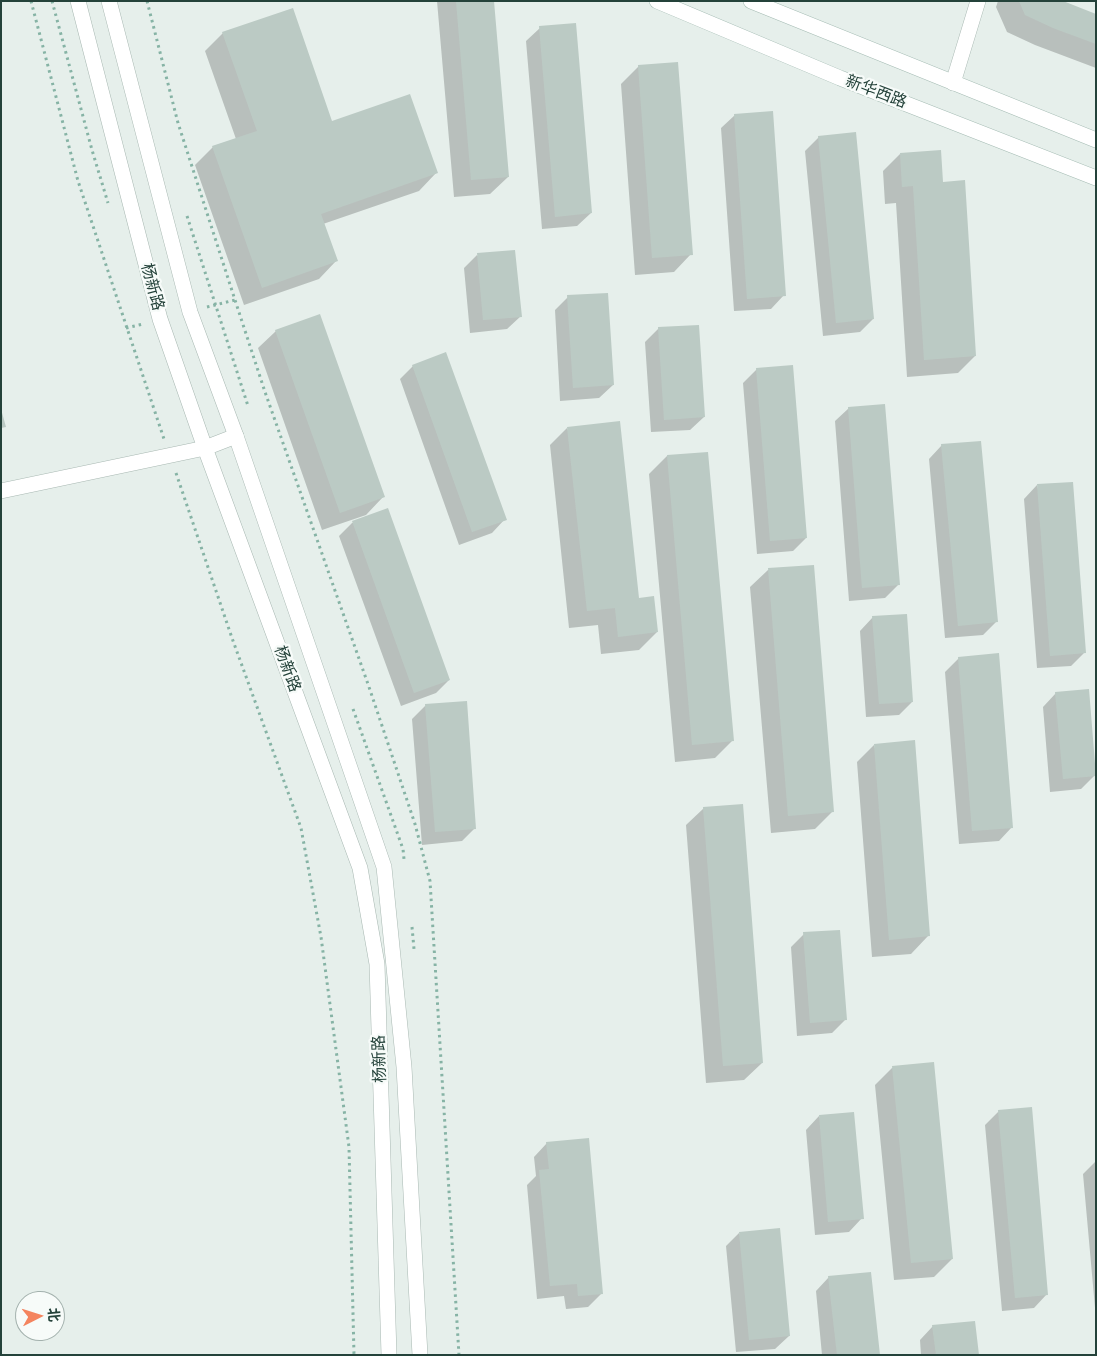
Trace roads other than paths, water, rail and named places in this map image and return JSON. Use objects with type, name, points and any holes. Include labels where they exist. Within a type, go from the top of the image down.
[{"type":"street","name":"杨新路","points":[[78,1],[160,319],[205,448],[360,868],[377,964],[389,1355]]},
{"type":"street","name":"杨新路","points":[[109,1],[190,312],[236,436],[384,867],[404,1067],[420,1355]]},
{"type":"street","name":"新华西路","points":[[658,1],[840,78],[1096,178]]},
{"type":"street","points":[[751,1],[1096,140]]},
{"type":"street","points":[[952,83],[978,1]]},
{"type":"street","points":[[1,491],[205,448],[236,436]]}]
